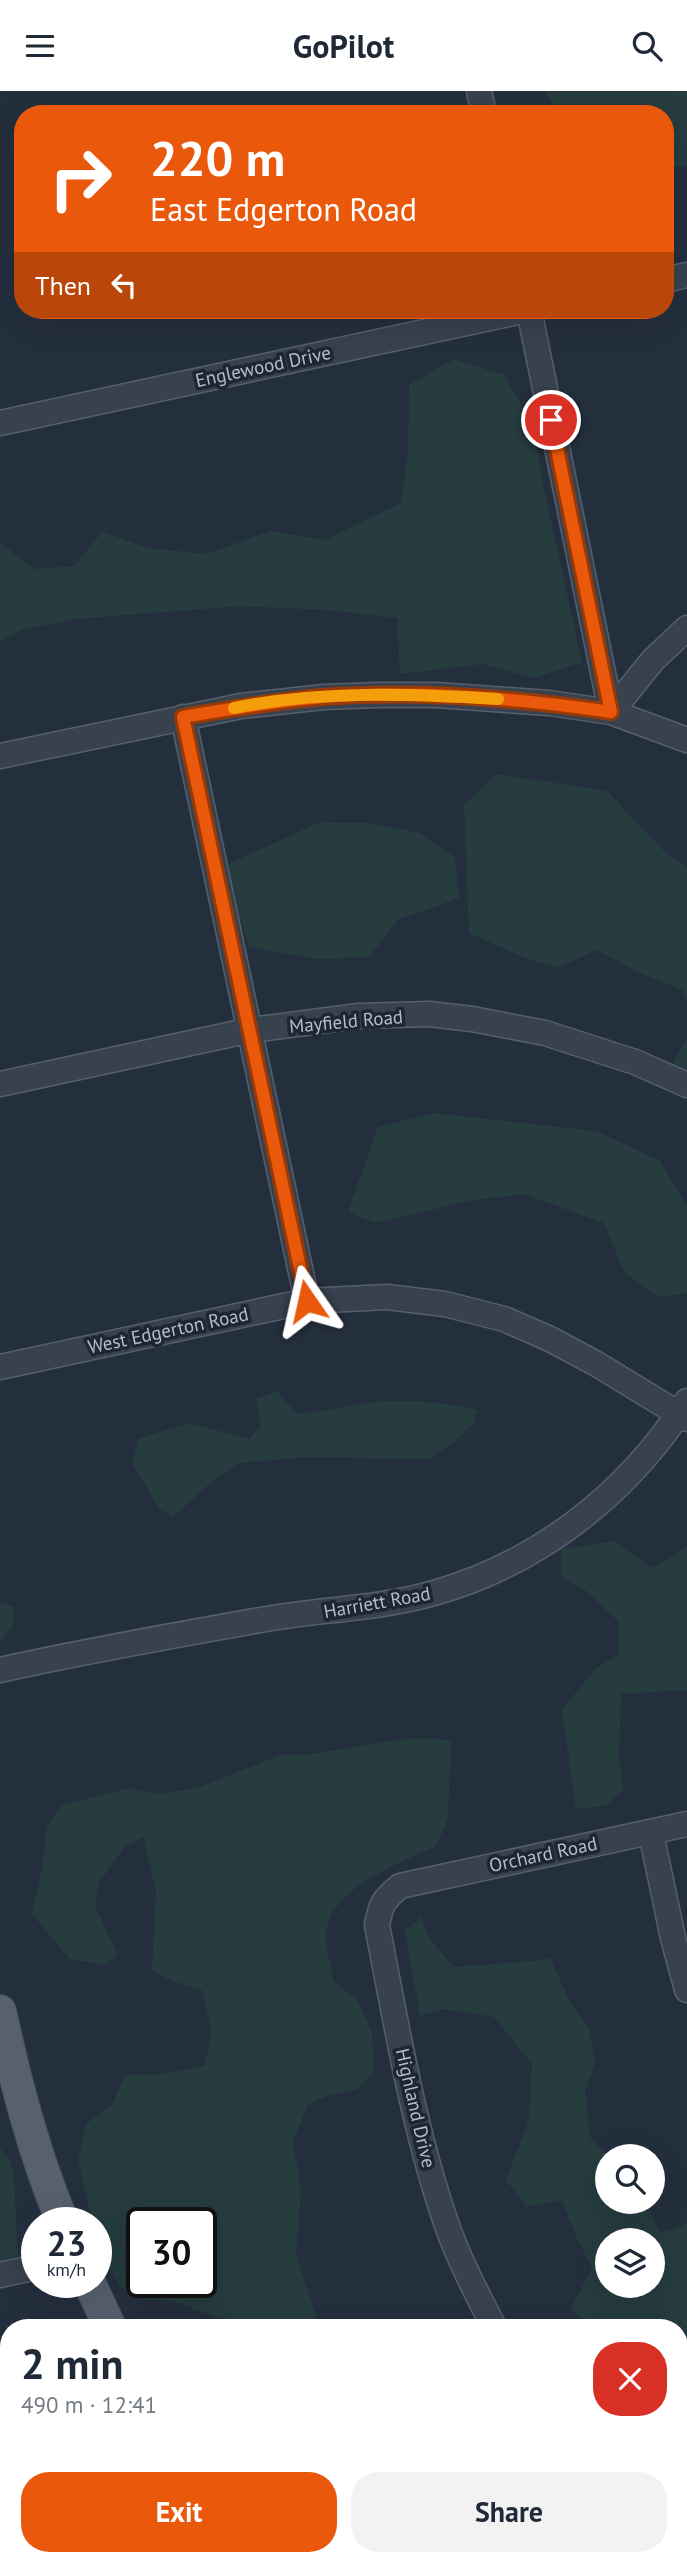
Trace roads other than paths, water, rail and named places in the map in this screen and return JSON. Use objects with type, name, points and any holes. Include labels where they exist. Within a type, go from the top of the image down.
[{"type":"main road","points":[[0,2011],[27,2122],[56,2207]]},
{"type":"main road","points":[[96,2298],[106,2319]]},
{"type":"street","name":"Englewood Drive","points":[[0,423],[486,319]]},
{"type":"street","points":[[530,319],[611,712]]},
{"type":"street","points":[[611,712],[653,660],[687,628]]},
{"type":"street","points":[[0,756],[183,717],[282,701],[379,695],[436,695],[549,703],[611,712],[687,740]]},
{"type":"street","points":[[183,717],[307,1301]]},
{"type":"street","name":"Mayfield Road","points":[[0,1084],[251,1030],[373,1016],[429,1014],[545,1033],[635,1062],[687,1085]]},
{"type":"street","name":"West Edgerton Road","points":[[0,1367],[307,1301],[387,1297],[445,1304],[504,1319],[550,1339],[684,1411]]},
{"type":"street","name":"Harriett Road","points":[[0,1670],[188,1632],[406,1599],[459,1585],[536,1549],[598,1506],[621,1485],[684,1411]]},
{"type":"street","name":"Orchard Road","points":[[400,1886],[687,1824]]},
{"type":"street","points":[[651,1833],[670,1929],[687,1990]]},
{"type":"street","name":"Highland Drive","points":[[400,1886],[384,1898],[377,1925],[405,2060],[433,2181],[450,2233],[491,2319]]},
{"type":"street","points":[[0,2275],[21,2270]]}]
